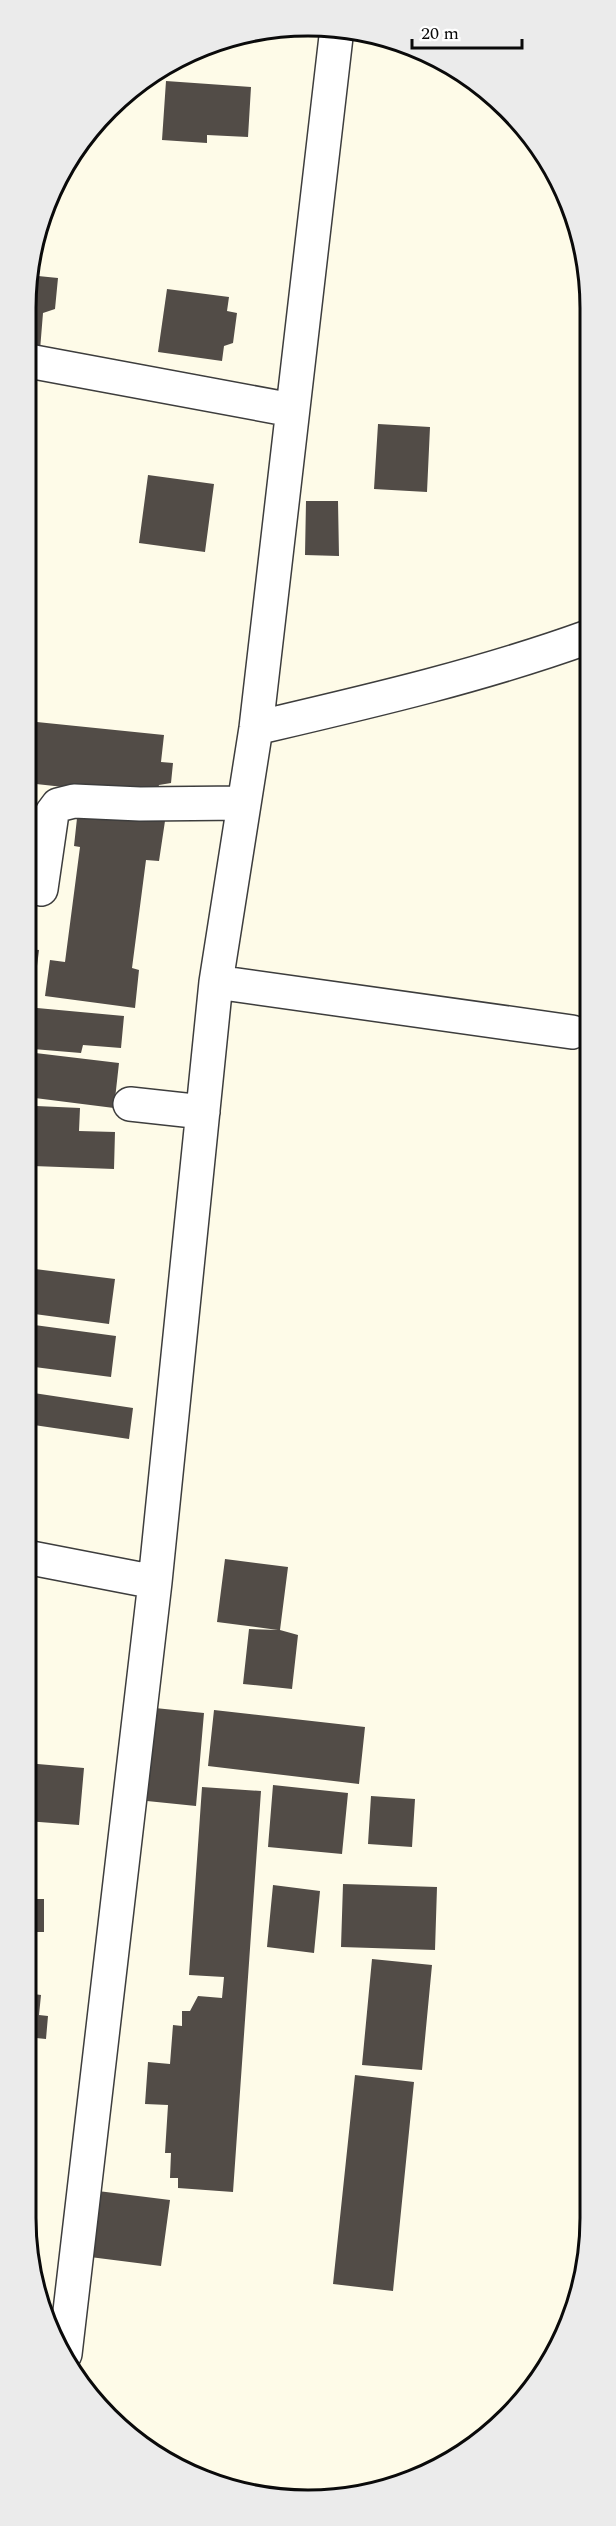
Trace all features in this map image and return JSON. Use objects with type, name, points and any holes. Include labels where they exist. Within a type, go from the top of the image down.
[{"type":"street","points":[[66,2343],[156,1582],[216,982],[256,728],[336,38]]},
{"type":"street","points":[[36,362],[292,410]]},
{"type":"street","points":[[256,728],[381,699],[580,641]]},
{"type":"street","points":[[41,889],[52,813],[58,805],[74,801],[140,804],[244,802]]},
{"type":"street","points":[[216,982],[572,1032]]},
{"type":"street","points":[[130,1104],[203,1112]]},
{"type":"street","points":[[36,1559],[156,1582]]},
{"type":"building","points":[[166,81],[251,87],[248,137],[207,135],[207,143],[162,140]]},
{"type":"building","points":[[38,276],[58,278],[55,309],[43,313],[40,350],[36,350]]},
{"type":"building","points":[[167,289],[229,297],[227,311],[237,313],[233,343],[224,346],[222,361],[158,352]]},
{"type":"building","points":[[378,424],[430,427],[427,492],[374,489]]},
{"type":"building","points":[[148,475],[214,484],[205,552],[139,543]]},
{"type":"building","points":[[306,501],[338,501],[339,556],[305,555]]},
{"type":"building","points":[[36,722],[164,735],[161,762],[173,763],[171,783],[159,785],[155,797],[36,784]]},
{"type":"building","points":[[78,809],[165,821],[159,861],[146,860],[132,968],[139,970],[135,1008],[45,996],[50,960],[65,962],[80,847],[74,846]]},
{"type":"building","points":[[36,950],[39,950],[36,974]]},
{"type":"building","points":[[37,1008],[124,1016],[121,1048],[83,1045],[81,1053],[36,1049]]},
{"type":"building","points":[[36,1053],[119,1063],[114,1108],[36,1098]]},
{"type":"building","points":[[36,1106],[80,1108],[79,1131],[115,1132],[114,1169],[36,1166]]},
{"type":"building","points":[[36,1269],[115,1279],[109,1324],[36,1314]]},
{"type":"building","points":[[36,1325],[116,1336],[111,1377],[36,1367]]},
{"type":"building","points":[[36,1393],[133,1408],[129,1439],[36,1425]]},
{"type":"building","points":[[225,1559],[288,1567],[280,1630],[298,1635],[292,1689],[243,1684],[249,1629],[278,1630],[217,1622]]},
{"type":"building","points":[[155,1708],[204,1713],[196,1806],[147,1801]]},
{"type":"building","points":[[214,1710],[365,1727],[359,1784],[208,1766]]},
{"type":"building","points":[[36,1764],[84,1768],[79,1825],[36,1822]]},
{"type":"building","points":[[273,1785],[348,1793],[342,1854],[268,1847]]},
{"type":"building","points":[[202,1787],[261,1791],[233,2192],[178,2188],[178,2178],[170,2178],[171,2153],[165,2153],[168,2105],[145,2104],[148,2062],[170,2064],[173,2025],[182,2026],[182,2011],[190,2011],[198,1996],[222,1998],[224,1977],[189,1975]]},
{"type":"building","points":[[371,1796],[415,1799],[412,1847],[368,1844]]},
{"type":"building","points":[[343,1884],[437,1887],[435,1950],[341,1947]]},
{"type":"building","points":[[273,1885],[320,1891],[314,1953],[267,1947]]},
{"type":"building","points":[[36,1899],[44,1899],[44,1932],[36,1932]]},
{"type":"building","points":[[372,1959],[432,1965],[422,2070],[362,2065]]},
{"type":"building","points":[[36,1994],[41,1995],[39,2015],[48,2016],[46,2039],[36,2038]]},
{"type":"building","points":[[355,2075],[414,2082],[393,2291],[333,2284]]},
{"type":"building","points":[[98,2191],[170,2200],[161,2266],[90,2257]]}]
